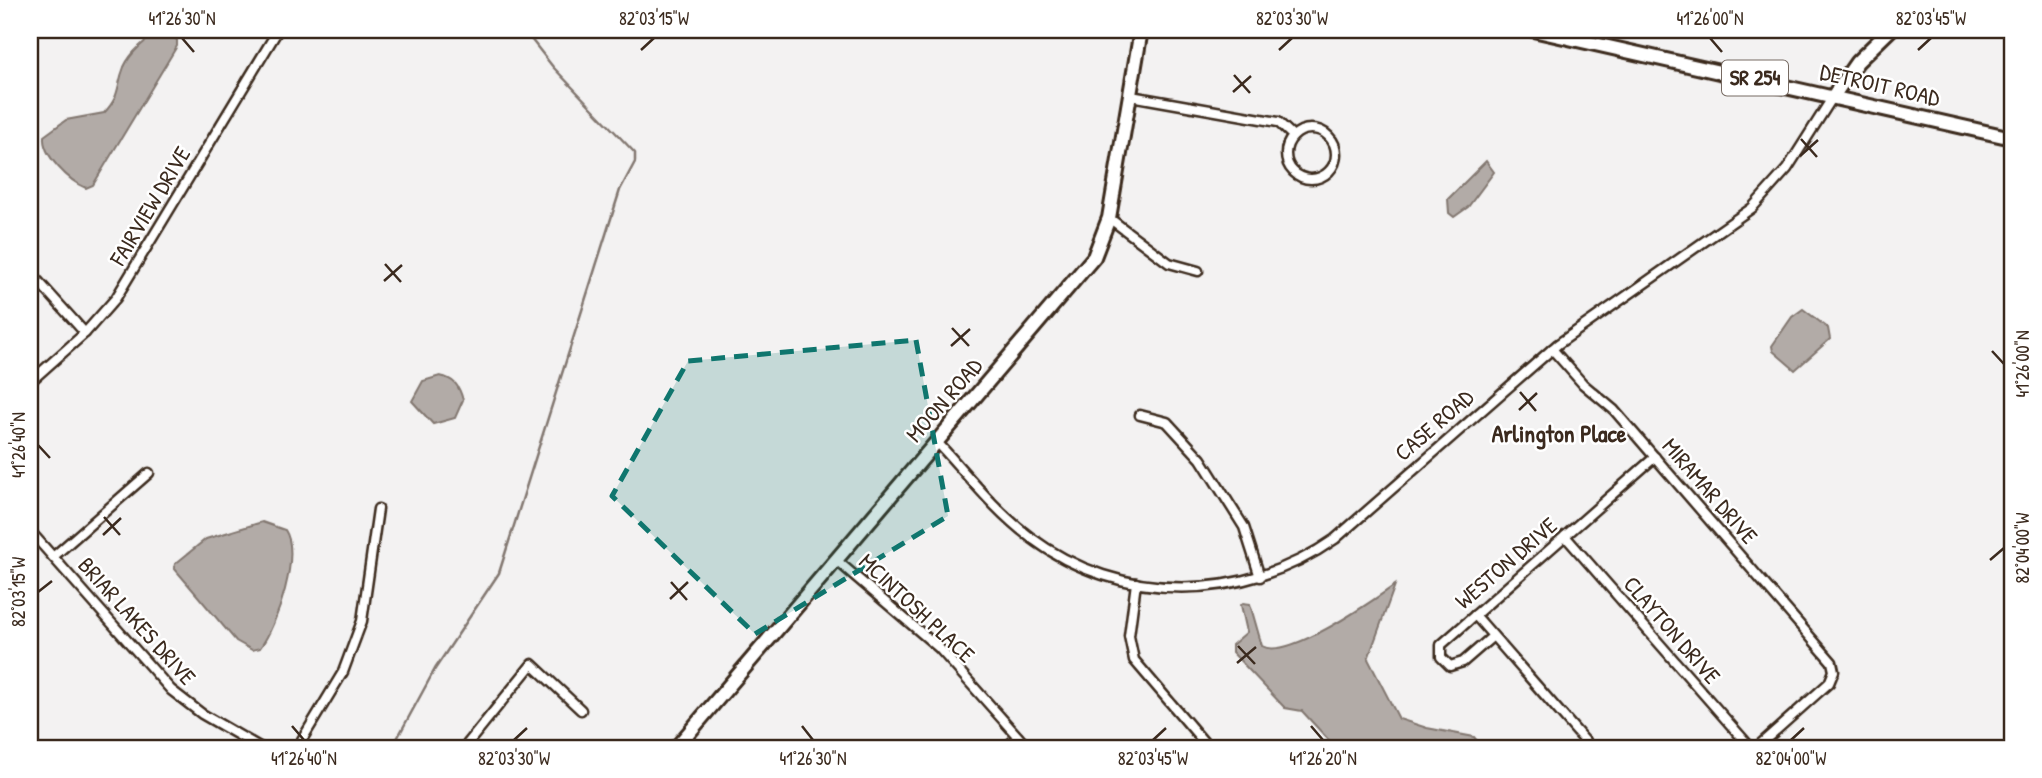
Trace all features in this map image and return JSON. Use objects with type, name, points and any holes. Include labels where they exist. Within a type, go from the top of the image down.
[{"type":"street","name":"FAIRVIEW DRIVE","points":[[30,382],[85,333],[116,298],[278,30]]},
{"type":"street","name":"MOON ROAD","points":[[676,748],[1094,257],[1110,218],[1141,30]]},
{"type":"street","name":"DETROIT ROAD","points":[[1533,30],[1834,95],[2012,138]]},
{"type":"street","name":"CASE ROAD","points":[[936,440],[1000,510],[1038,543],[1088,570],[1136,583],[1208,588],[1260,577],[1311,555],[1348,529],[1552,349],[1752,208],[1787,169],[1857,61],[1890,30]]},
{"type":"street","points":[[1130,96],[1278,122],[1293,136]]},
{"type":"street","points":[[1307,129],[1315,129],[1329,137],[1336,152],[1335,160],[1327,174],[1311,179],[1295,174],[1289,167],[1286,151],[1293,136],[1307,129]]},
{"type":"street","points":[[1110,218],[1169,263],[1198,271]]},
{"type":"street","points":[[30,272],[85,333]]},
{"type":"street","name":"MIRAMAR DRIVE","points":[[1552,349],[1578,379],[1614,410],[1833,664],[1833,675],[1826,686],[1753,748]]},
{"type":"street","points":[[1140,415],[1167,422],[1201,459],[1244,527],[1260,577]]},
{"type":"street","name":"WESTON DRIVE","points":[[1493,636],[1460,664],[1450,666],[1443,661],[1441,645],[1655,457]]},
{"type":"street","points":[[53,557],[149,473]]},
{"type":"street","points":[[297,748],[343,672],[362,621],[378,509]]},
{"type":"street","name":"BRIAR LAKES DRIVE","points":[[30,531],[171,690],[202,714],[261,748]]},
{"type":"street","name":"CLAYTON DRIVE","points":[[1565,536],[1753,748]]},
{"type":"street","name":"MCINTOSH PLACE","points":[[835,559],[934,643],[1028,748]]},
{"type":"street","points":[[1136,583],[1129,636],[1134,660],[1209,748]]},
{"type":"street","points":[[1475,615],[1591,748]]},
{"type":"street","points":[[464,748],[531,664],[580,710]]},
{"type":"street","points":[[1004,748],[1017,737]]},
{"type":"highlighted area","points":[[916,340],[948,516],[755,634],[612,496],[688,361]]},
{"type":"shaded area","points":[[161,31],[177,40],[177,46],[93,185],[86,188],[72,180],[52,159],[44,136],[66,120],[104,113],[116,96],[130,56],[145,41]]},
{"type":"shaded area","points":[[1486,161],[1494,172],[1468,207],[1454,217],[1449,213],[1448,199]]},
{"type":"shaded area","points":[[1803,309],[1828,328],[1830,339],[1795,370],[1773,351],[1772,346],[1792,317]]},
{"type":"shaded area","points":[[440,376],[456,384],[463,400],[455,418],[433,424],[412,401],[423,381]]},
{"type":"shaded area","points":[[262,522],[285,530],[289,541],[289,572],[280,607],[267,638],[260,648],[252,650],[236,641],[174,568],[175,564],[206,539]]},
{"type":"shaded area","points":[[1395,585],[1368,659],[1399,719],[1427,728],[1474,737],[1483,748],[1336,748],[1302,711],[1285,708],[1232,652],[1232,645],[1247,632],[1241,605],[1243,603],[1250,604],[1262,646],[1274,648],[1309,638]]},
{"type":"waterway","points":[[392,748],[435,669],[499,573],[620,190],[635,162],[635,153],[553,67],[524,30]]},
{"type":"district","name":"Arlington Place","points":[[1559,434]]}]
